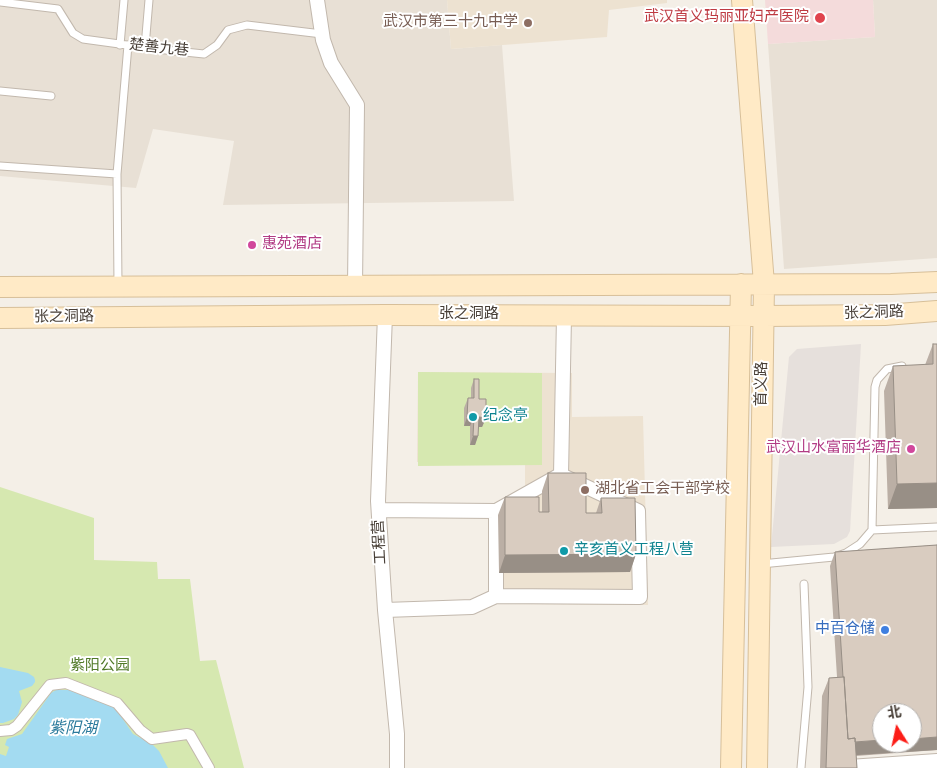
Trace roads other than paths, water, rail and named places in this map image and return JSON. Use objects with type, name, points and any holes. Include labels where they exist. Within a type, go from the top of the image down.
[{"type":"main road","name":"首义路","points":[[742,0],[764,284],[757,768]]},
{"type":"main road","name":"张之洞路","points":[[0,287],[891,284],[937,282]]},
{"type":"main road","name":"首义路","points":[[731,768],[741,284]]},
{"type":"main road","name":"张之洞路","points":[[0,318],[385,315],[764,316],[885,315],[937,311]]},
{"type":"street","points":[[317,0],[322,34],[331,63],[357,105],[355,286]]},
{"type":"street","name":"工程营","points":[[385,315],[379,510],[385,610],[397,734],[397,768]]},
{"type":"street","points":[[561,475],[564,316]]},
{"type":"street","points":[[379,510],[496,511],[561,475]]},
{"type":"street","points":[[385,610],[472,607],[496,596],[640,597],[638,511],[561,475]]},
{"type":"street","points":[[496,511],[496,596]]},
{"type":"street","points":[[0,731],[11,730],[17,726],[50,685],[66,683],[117,703],[140,730],[152,739],[190,735],[209,768]]},
{"type":"street","points":[[849,767],[937,761]]},
{"type":"street","points":[[930,768],[937,768]]},
{"type":"lane","points":[[118,286],[117,174],[124,45],[124,0]]},
{"type":"lane","points":[[145,47],[148,0]]},
{"type":"lane","name":"楚善九巷","points":[[0,2],[58,9],[73,33],[83,39],[204,54],[217,45],[228,30],[247,26],[322,34]]},
{"type":"lane","points":[[0,92],[52,96]]},
{"type":"lane","points":[[0,166],[117,174]]},
{"type":"lane","points":[[759,564],[834,557],[846,554],[860,544],[872,530],[875,387],[877,380],[887,369],[896,366],[913,366]]},
{"type":"lane","points":[[872,530],[937,527]]},
{"type":"lane","points":[[801,768],[808,687],[804,584]]},
{"type":"water","points":[[0,667],[28,673],[35,680],[32,686],[19,691],[22,702],[18,715],[14,719],[3,723],[0,723]]},
{"type":"water","name":"紫阳湖","points":[[56,690],[77,690],[114,706],[133,734],[152,744],[159,751],[168,768],[0,768],[0,754],[6,756],[9,747],[5,745],[7,739],[22,734],[51,693]]},
{"type":"place","name":"武汉首义玛丽亚妇产医院","points":[[820,18]]},
{"type":"place","name":"武汉市第三十九中学","points":[[528,23]]},
{"type":"place","name":"惠苑酒店","points":[[252,245]]},
{"type":"place","name":"纪念亭","points":[[473,417]]},
{"type":"place","name":"武汉山水富丽华酒店","points":[[911,449]]},
{"type":"place","name":"湖北省工会干部学校","points":[[585,490]]},
{"type":"place","name":"辛亥首义工程八营","points":[[564,551]]},
{"type":"place","name":"中百仓储","points":[[885,630]]},
{"type":"park label","name":"紫阳公园","points":[[100,667]]}]
